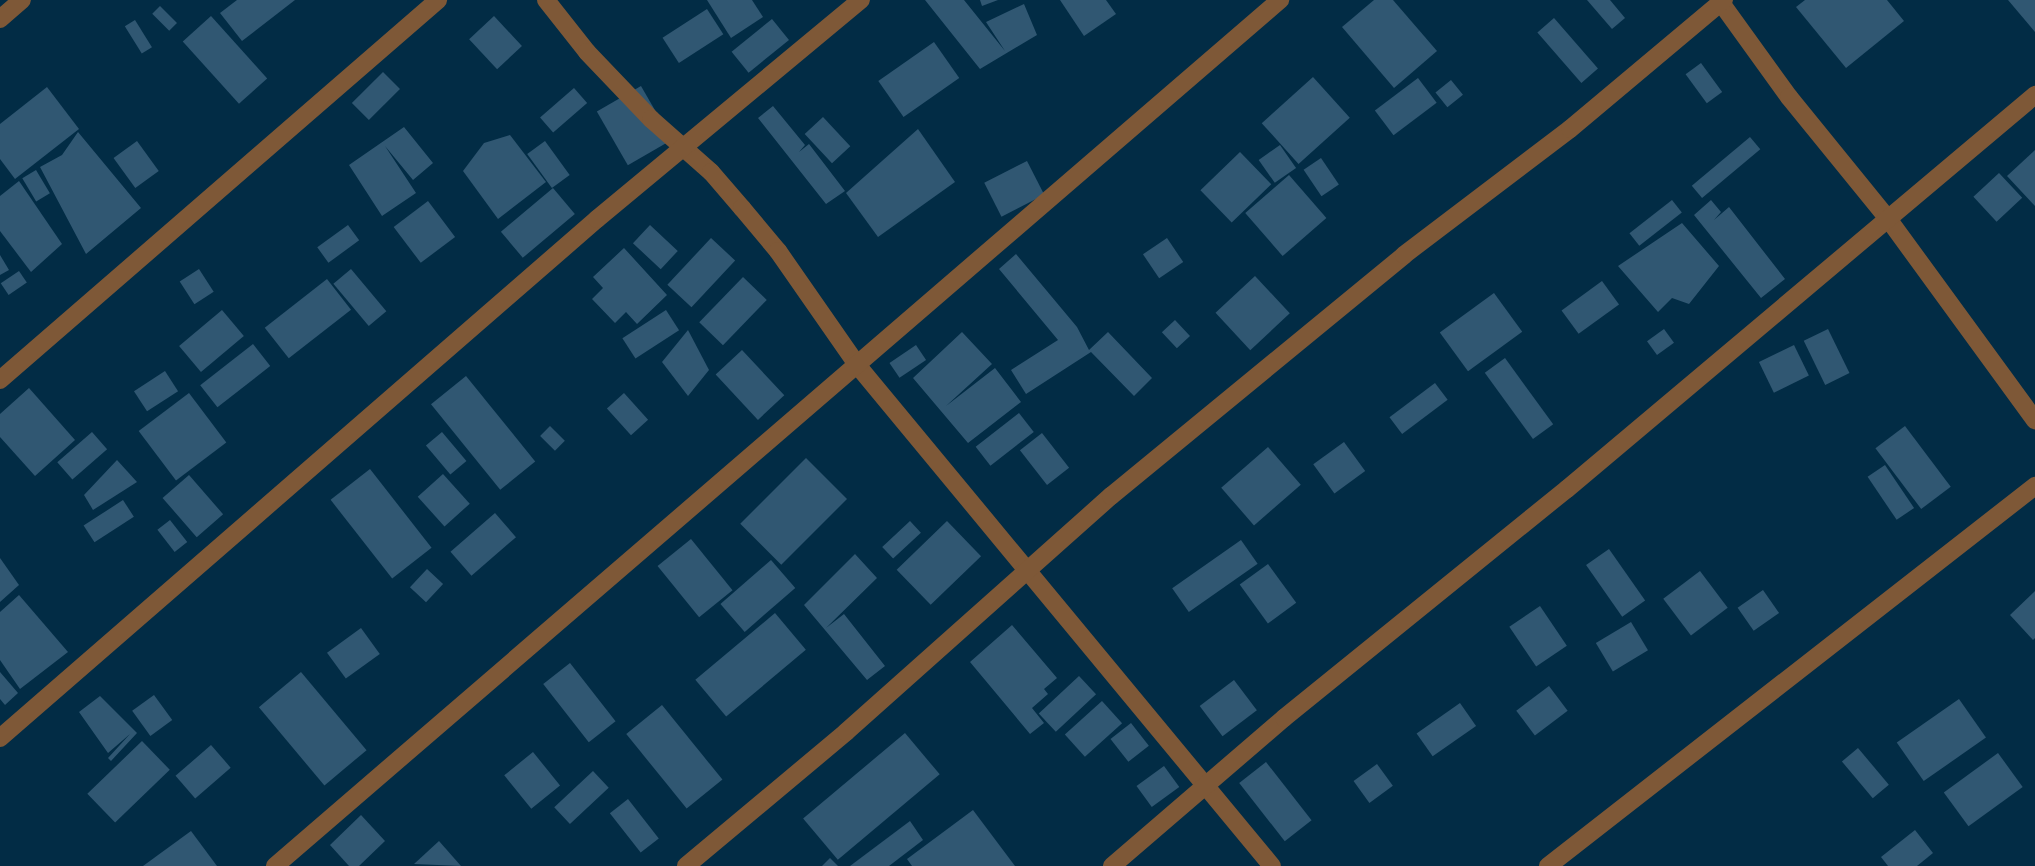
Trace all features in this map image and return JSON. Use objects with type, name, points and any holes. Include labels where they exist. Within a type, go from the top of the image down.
[{"type":"street","points":[[0,19],[22,0]]},
{"type":"street","points":[[0,380],[438,0]]},
{"type":"street","points":[[546,0],[587,52],[681,147],[711,172],[778,251],[858,366],[1272,866]]},
{"type":"street","points":[[0,738],[681,147],[719,120],[861,0]]},
{"type":"street","points":[[275,866],[1280,0]]},
{"type":"street","points":[[686,866],[846,732],[1111,496],[1404,255],[1570,129],[1721,1],[1789,97],[1889,220],[2035,420]]},
{"type":"street","points":[[1112,866],[1204,786],[1889,220],[2035,95]]},
{"type":"street","points":[[1548,866],[2035,486]]},
{"type":"building","points":[[237,0],[295,0],[242,41],[220,13]]},
{"type":"building","points":[[707,0],[752,0],[763,17],[731,38]]},
{"type":"building","points":[[925,0],[964,0],[1005,51],[986,22],[1024,4],[1037,35],[980,69]]},
{"type":"building","points":[[980,0],[998,0],[982,6]]},
{"type":"building","points":[[1060,0],[1106,0],[1116,14],[1084,36]]},
{"type":"building","points":[[1374,0],[1393,0],[1437,51],[1394,88],[1342,27]]},
{"type":"building","points":[[1587,0],[1610,0],[1625,18],[1612,29]]},
{"type":"building","points":[[1805,0],[1887,0],[1904,21],[1846,68],[1796,7]]},
{"type":"building","points":[[2008,0],[2035,0],[2035,32]]},
{"type":"building","points":[[160,6],[177,23],[169,31],[152,14]]},
{"type":"building","points":[[707,9],[723,34],[679,63],[663,38]]},
{"type":"building","points":[[211,16],[267,78],[239,104],[183,41]]},
{"type":"building","points":[[494,16],[522,46],[497,69],[469,39]]},
{"type":"building","points":[[1554,18],[1598,69],[1581,83],[1537,32]]},
{"type":"building","points":[[772,19],[789,40],[749,73],[732,52]]},
{"type":"building","points":[[135,20],[152,47],[142,53],[125,26]]},
{"type":"building","points":[[934,42],[959,78],[904,117],[878,81]]},
{"type":"building","points":[[1701,63],[1722,92],[1707,103],[1686,74]]},
{"type":"building","points":[[383,72],[400,89],[369,120],[352,103]]},
{"type":"building","points":[[1313,77],[1350,118],[1299,164],[1262,123]]},
{"type":"building","points":[[1418,78],[1437,103],[1394,135],[1375,110]]},
{"type":"building","points":[[1451,80],[1463,95],[1447,107],[1435,93]]},
{"type":"building","points":[[641,86],[672,140],[628,165],[597,112]]},
{"type":"building","points":[[47,87],[79,129],[15,179],[0,159],[0,124]]},
{"type":"building","points":[[574,88],[587,103],[553,133],[540,118]]},
{"type":"building","points":[[773,106],[805,145],[799,152],[809,144],[845,191],[826,204],[758,118]]},
{"type":"building","points":[[823,117],[850,146],[832,163],[805,134]]},
{"type":"building","points":[[404,127],[433,163],[413,180],[385,146],[416,193],[382,216],[349,165]]},
{"type":"building","points":[[918,129],[955,182],[878,237],[846,193]]},
{"type":"building","points":[[78,132],[141,208],[86,254],[40,167],[62,155]]},
{"type":"building","points":[[510,135],[546,182],[498,219],[463,171],[484,143]]},
{"type":"building","points":[[1750,137],[1760,149],[1702,198],[1692,186]]},
{"type":"building","points":[[137,141],[159,171],[135,188],[114,158]]},
{"type":"building","points":[[545,141],[570,175],[552,188],[527,154]]},
{"type":"building","points":[[1280,145],[1296,168],[1275,183],[1259,160]]},
{"type":"building","points":[[2035,150],[2035,206],[2007,176]]},
{"type":"building","points":[[1240,152],[1271,184],[1232,223],[1200,190]]},
{"type":"building","points":[[1321,158],[1339,185],[1321,196],[1304,170]]},
{"type":"building","points":[[1027,161],[1044,195],[1001,217],[984,183]]},
{"type":"building","points":[[36,170],[50,193],[36,201],[22,178]]},
{"type":"building","points":[[1999,173],[2022,198],[1997,222],[1973,197]]},
{"type":"building","points":[[1289,175],[1326,218],[1283,256],[1245,213]]},
{"type":"building","points":[[19,181],[62,244],[31,272],[0,231],[0,196]]},
{"type":"building","points":[[553,188],[575,214],[523,258],[501,232]]},
{"type":"building","points":[[1672,200],[1682,213],[1639,246],[1629,233]]},
{"type":"building","points":[[1711,200],[1721,212],[1714,220],[1729,207],[1785,279],[1761,298],[1694,215]]},
{"type":"building","points":[[428,201],[455,237],[421,263],[394,227]]},
{"type":"building","points":[[1682,223],[1719,266],[1689,304],[1672,298],[1658,312],[1618,266]]},
{"type":"building","points":[[348,225],[359,240],[328,263],[317,247]]},
{"type":"building","points":[[650,225],[678,251],[661,269],[633,243]]},
{"type":"building","points":[[711,238],[735,261],[691,307],[667,285]]},
{"type":"building","points":[[1167,238],[1183,262],[1159,278],[1143,254]]},
{"type":"building","points":[[624,248],[667,295],[637,324],[626,312],[615,323],[592,299],[603,288],[593,277]]},
{"type":"building","points":[[1016,254],[1077,327],[1089,350],[1108,332],[1152,378],[1134,396],[1091,352],[1026,394],[1011,370],[1058,340],[999,269]]},
{"type":"building","points":[[0,255],[9,270],[0,275]]},
{"type":"building","points":[[199,269],[214,292],[194,304],[180,282]]},
{"type":"building","points":[[351,269],[386,311],[369,326],[333,284]]},
{"type":"building","points":[[19,271],[27,283],[9,295],[1,283]]},
{"type":"building","points":[[1255,276],[1290,313],[1250,350],[1216,313]]},
{"type":"building","points":[[743,277],[767,300],[723,345],[699,322]]},
{"type":"building","points":[[327,279],[351,310],[289,358],[265,328]]},
{"type":"building","points":[[1602,281],[1619,304],[1579,334],[1562,310]]},
{"type":"building","points":[[1494,293],[1522,332],[1468,371],[1440,332]]},
{"type":"building","points":[[222,310],[244,336],[201,372],[179,346]]},
{"type":"building","points":[[666,310],[679,330],[635,358],[622,338]]},
{"type":"building","points":[[1175,320],[1190,336],[1177,348],[1162,332]]},
{"type":"building","points":[[1664,329],[1674,343],[1657,355],[1647,341]]},
{"type":"building","points":[[1828,329],[1849,373],[1825,385],[1804,341]]},
{"type":"building","points":[[688,330],[709,370],[688,396],[662,362]]},
{"type":"building","points":[[962,332],[992,364],[946,406],[995,368],[1021,402],[968,443],[913,378]]},
{"type":"building","points":[[253,344],[270,366],[217,407],[200,385]]},
{"type":"building","points":[[916,345],[926,360],[900,378],[889,363]]},
{"type":"building","points":[[1794,345],[1809,376],[1774,393],[1759,362]]},
{"type":"building","points":[[742,350],[784,395],[758,420],[716,375]]},
{"type":"building","points":[[1505,358],[1553,424],[1533,439],[1485,373]]},
{"type":"building","points":[[165,371],[178,391],[147,411],[134,391]]},
{"type":"building","points":[[466,376],[535,461],[500,490],[431,404]]},
{"type":"building","points":[[1435,383],[1448,400],[1402,434],[1389,417]]},
{"type":"building","points":[[29,388],[75,440],[35,476],[0,437],[0,414]]},
{"type":"building","points":[[189,393],[226,443],[176,480],[139,431]]},
{"type":"building","points":[[624,393],[648,420],[631,435],[607,408]]},
{"type":"building","points":[[1019,413],[1034,432],[990,466],[976,447]]},
{"type":"building","points":[[550,426],[565,441],[555,451],[540,436]]},
{"type":"building","points":[[1905,426],[1951,487],[1921,509],[1875,448]]},
{"type":"building","points":[[92,432],[107,449],[72,480],[57,462]]},
{"type":"building","points":[[442,432],[466,461],[450,475],[426,445]]},
{"type":"building","points":[[1042,433],[1069,468],[1047,485],[1020,450]]},
{"type":"building","points":[[1344,442],[1365,471],[1334,493],[1313,464]]},
{"type":"building","points":[[1268,447],[1301,485],[1254,525],[1221,488]]},
{"type":"building","points":[[806,458],[847,499],[781,565],[740,524]]},
{"type":"building","points":[[117,460],[137,482],[93,510],[84,495]]},
{"type":"building","points":[[1885,465],[1914,508],[1897,520],[1868,477]]},
{"type":"building","points":[[370,469],[432,548],[392,579],[331,500]]},
{"type":"building","points":[[443,474],[470,504],[444,526],[418,497]]},
{"type":"building","points":[[189,475],[223,514],[197,537],[163,498]]},
{"type":"building","points":[[123,500],[134,517],[94,542],[84,526]]},
{"type":"building","points":[[495,513],[516,537],[471,576],[450,552]]},
{"type":"building","points":[[170,520],[187,542],[175,552],[157,530]]},
{"type":"building","points":[[910,521],[921,533],[893,559],[882,547]]},
{"type":"building","points":[[947,521],[981,556],[931,605],[897,570]]},
{"type":"building","points":[[691,539],[733,590],[699,617],[658,566]]},
{"type":"building","points":[[1241,540],[1258,564],[1189,612],[1172,588]]},
{"type":"building","points":[[1609,549],[1645,601],[1622,617],[1586,565]]},
{"type":"building","points":[[855,554],[877,578],[826,628],[844,614],[885,666],[867,680],[804,605]]},
{"type":"building","points":[[0,558],[19,585],[0,602]]},
{"type":"building","points":[[771,560],[795,588],[745,632],[720,604]]},
{"type":"building","points":[[1268,564],[1296,603],[1268,623],[1240,585]]},
{"type":"building","points":[[427,569],[443,584],[426,602],[410,587]]},
{"type":"building","points":[[1700,571],[1728,608],[1691,635],[1663,599]]},
{"type":"building","points":[[1763,590],[1779,613],[1754,631],[1738,608]]},
{"type":"building","points":[[2035,591],[2035,638],[2033,640],[2010,615]]},
{"type":"building","points":[[19,595],[68,652],[20,689],[0,660],[0,612]]},
{"type":"building","points":[[1540,606],[1567,646],[1536,666],[1509,627]]},
{"type":"building","points":[[775,613],[806,650],[726,717],[695,680]]},
{"type":"building","points":[[1631,622],[1648,650],[1613,671],[1596,643]]},
{"type":"building","points":[[1012,625],[1057,678],[1044,689],[1048,694],[1032,708],[1044,723],[1030,734],[970,662]]},
{"type":"building","points":[[361,628],[380,654],[346,679],[327,653]]},
{"type":"building","points":[[570,663],[616,721],[589,742],[543,684]]},
{"type":"building","points":[[0,672],[18,693],[5,705],[0,699]]},
{"type":"building","points":[[301,672],[367,750],[324,785],[259,707]]},
{"type":"building","points":[[1079,676],[1096,694],[1056,732],[1039,714]]},
{"type":"building","points":[[1234,680],[1257,710],[1223,736],[1200,706]]},
{"type":"building","points":[[1549,686],[1568,711],[1535,735],[1516,711]]},
{"type":"building","points":[[154,695],[172,720],[150,736],[132,711]]},
{"type":"building","points":[[100,696],[137,733],[111,761],[108,758],[130,734],[108,753],[79,712]]},
{"type":"building","points":[[1959,699],[1986,738],[1924,781],[1897,743]]},
{"type":"building","points":[[1102,701],[1122,723],[1085,757],[1065,734]]},
{"type":"building","points":[[1460,703],[1476,726],[1433,756],[1417,733]]},
{"type":"building","points":[[662,705],[722,780],[687,809],[626,734]]},
{"type":"building","points":[[1131,723],[1149,746],[1128,762],[1111,739]]},
{"type":"building","points":[[905,733],[940,774],[838,860],[803,818]]},
{"type":"building","points":[[142,741],[170,770],[115,823],[87,794]]},
{"type":"building","points":[[211,745],[231,768],[195,798],[176,776]]},
{"type":"building","points":[[1858,748],[1889,785],[1873,798],[1842,761]]},
{"type":"building","points":[[533,752],[560,785],[531,809],[504,775]]},
{"type":"building","points":[[1998,753],[2023,787],[1968,826],[1944,792]]},
{"type":"building","points":[[1266,762],[1312,820],[1285,841],[1239,783]]},
{"type":"building","points":[[1377,764],[1393,786],[1369,803],[1354,781]]},
{"type":"building","points":[[1164,766],[1179,787],[1152,807],[1136,786]]},
{"type":"building","points":[[593,771],[609,788],[570,824],[554,807]]},
{"type":"building","points":[[628,799],[659,838],[641,853],[610,813]]},
{"type":"building","points":[[973,810],[1015,866],[912,866],[907,859]]},
{"type":"building","points":[[361,815],[385,841],[359,866],[349,866],[330,845]]},
{"type":"building","points":[[910,821],[923,840],[889,866],[850,866]]},
{"type":"building","points":[[1915,830],[1933,853],[1917,866],[1888,866],[1881,857]]},
{"type":"building","points":[[191,831],[217,866],[143,866]]},
{"type":"building","points":[[439,841],[461,866],[414,864]]},
{"type":"building","points":[[830,858],[838,866],[822,866]]}]
